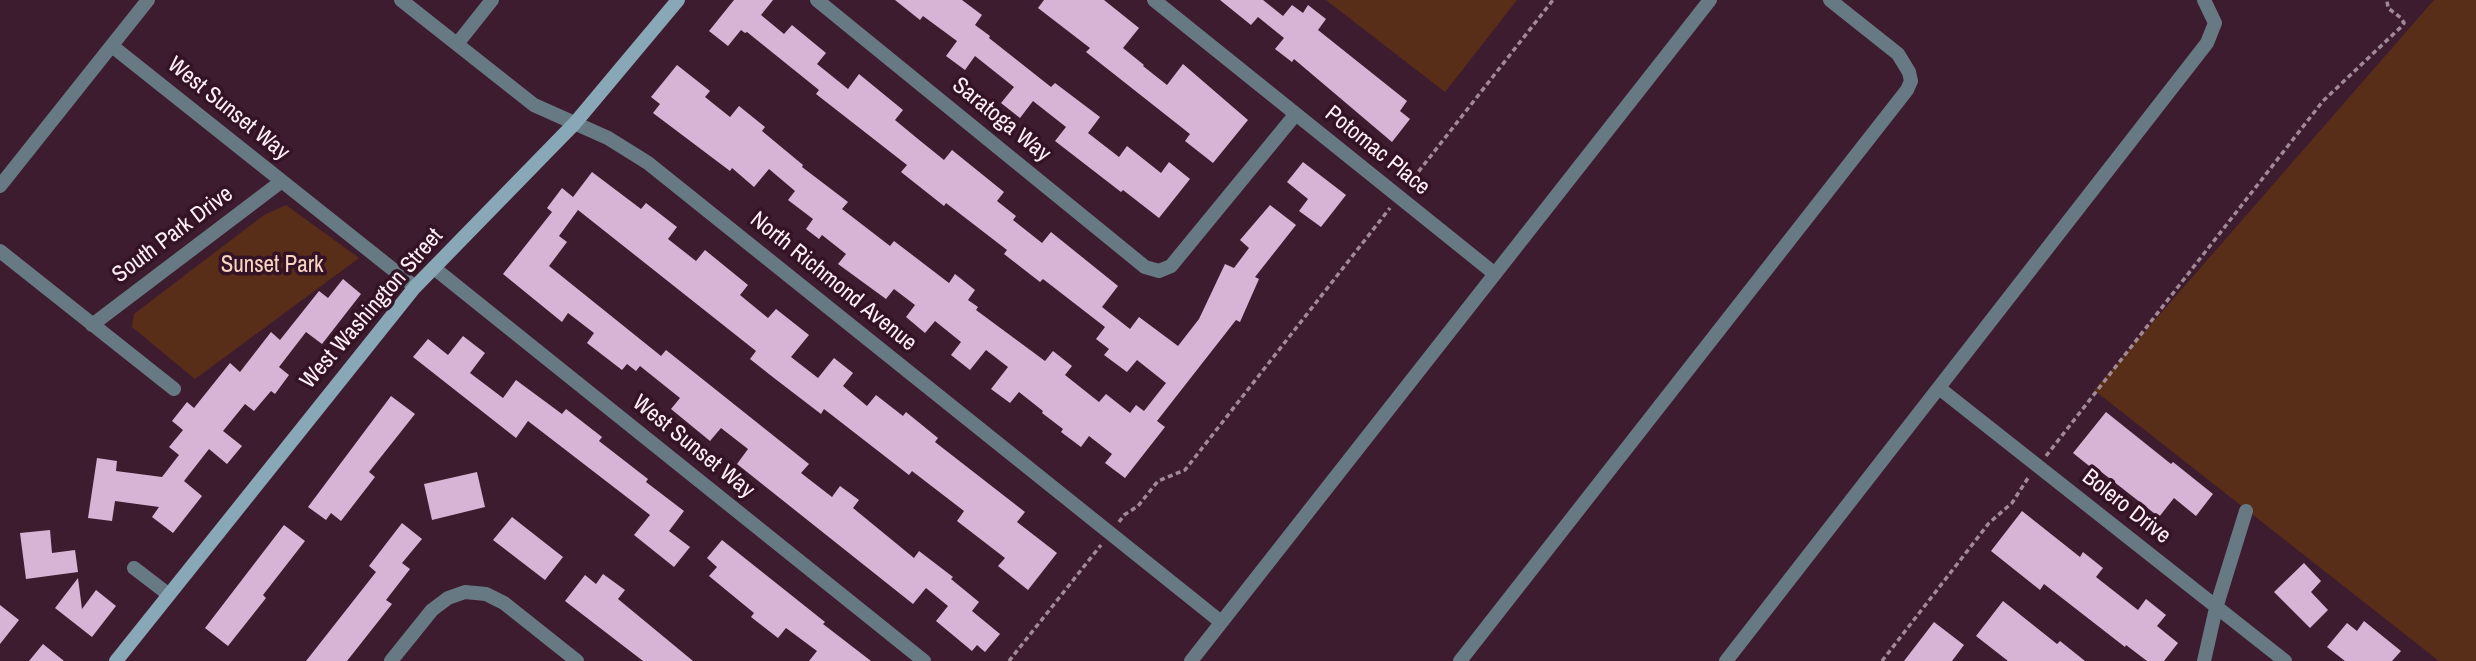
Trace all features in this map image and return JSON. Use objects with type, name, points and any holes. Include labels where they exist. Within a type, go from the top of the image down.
[{"type":"street","points":[[0,186],[148,0]]},
{"type":"street","name":"North Richmond Avenue","points":[[401,0],[534,105],[608,138],[648,163],[1221,622]]},
{"type":"street","points":[[457,44],[492,0]]},
{"type":"street","name":"West Washington Street","points":[[116,661],[415,287],[575,123],[678,0]]},
{"type":"street","name":"Saratoga Way","points":[[817,0],[1145,267],[1159,271]]},
{"type":"street","points":[[1154,0],[1295,115]]},
{"type":"street","points":[[1191,661],[1710,0]]},
{"type":"street","points":[[1460,661],[1908,90],[1911,81],[1909,72],[1898,54],[1830,0]]},
{"type":"street","points":[[1726,661],[2207,43],[2215,23],[2204,0]]},
{"type":"street","name":"West Sunset Way","points":[[112,46],[415,287]]},
{"type":"street","name":"Potomac Place","points":[[1159,271],[1171,266],[1295,115],[1495,274]]},
{"type":"street","name":"South Park Drive","points":[[92,325],[282,181]]},
{"type":"street","points":[[0,251],[174,390]]},
{"type":"street","name":"West Sunset Way","points":[[434,268],[923,661]]},
{"type":"street","name":"Bolero Drive","points":[[1939,388],[2285,661]]},
{"type":"street","points":[[2204,661],[2216,608],[2246,510]]},
{"type":"street","points":[[134,568],[168,594]]},
{"type":"street","points":[[391,661],[432,610],[448,598],[465,592],[486,594],[504,603],[577,661]]},
{"type":"path","points":[[1009,661],[1124,515],[1138,506],[1158,481],[1185,470],[1553,0]]},
{"type":"path","points":[[2048,454],[2323,101],[2399,30],[2404,23],[2388,8],[2387,0]]},
{"type":"path","points":[[1882,661],[1989,523],[2012,503],[2027,480]]},
{"type":"green space","points":[[1326,0],[1517,0],[1445,92]]},
{"type":"green space","points":[[2434,0],[2476,0],[2476,661],[2439,661],[2094,390]]},
{"type":"green space","name":"Sunset Park","points":[[286,205],[359,258],[195,379],[132,327],[134,314],[264,215]]},
{"type":"building","points":[[734,0],[773,0],[761,15],[784,34],[792,25],[826,53],[817,64],[848,89],[859,74],[903,110],[895,120],[918,139],[944,160],[952,150],[1004,192],[997,201],[1016,216],[1013,220],[1042,243],[1051,232],[1118,286],[1102,307],[1130,329],[1139,317],[1178,346],[1199,319],[1225,264],[1234,268],[1249,248],[1240,240],[1270,205],[1296,225],[1255,277],[1259,279],[1240,322],[1236,320],[1157,421],[1165,427],[1125,478],[1105,463],[1112,454],[1089,436],[1081,447],[1019,392],[1010,403],[991,389],[1008,367],[986,350],[970,370],[951,355],[961,342],[935,321],[925,333],[906,317],[915,305],[894,289],[886,299],[838,264],[846,254],[822,235],[819,239],[806,229],[813,219],[788,200],[795,191],[769,169],[754,187],[732,168],[730,171],[653,113],[660,104],[651,97],[677,65],[710,91],[705,97],[730,117],[739,106],[765,127],[762,131],[803,165],[802,167],[848,202],[842,209],[890,246],[894,241],[949,283],[955,274],[975,290],[968,300],[978,307],[976,310],[1045,361],[1053,351],[1072,366],[1065,375],[1099,402],[1106,394],[1130,413],[1136,405],[1144,411],[1166,383],[1137,360],[1127,372],[1104,355],[1109,349],[1096,339],[1105,327],[1043,279],[1040,282],[1004,254],[1007,250],[901,172],[907,165],[816,94],[819,90],[747,32],[741,30],[728,46],[709,31]]},
{"type":"building","points":[[895,0],[962,0],[982,15],[975,25],[990,36],[989,38],[1051,87],[1055,83],[1100,117],[1088,133],[1119,157],[1127,146],[1161,173],[1169,162],[1190,179],[1159,218],[1055,141],[1066,127],[1033,101],[1020,118],[1001,103],[1014,87],[975,56],[965,70],[946,56],[957,41],[923,16],[920,20]]},
{"type":"building","points":[[1044,0],[1104,0],[1139,28],[1123,48],[1143,66],[1167,85],[1183,64],[1248,120],[1213,163],[1185,141],[1190,134],[1086,52],[1090,48],[1038,8]]},
{"type":"building","points":[[1220,0],[1263,0],[1283,16],[1292,5],[1303,13],[1308,5],[1326,19],[1318,30],[1407,101],[1400,111],[1410,119],[1392,142],[1294,59],[1292,62],[1275,49],[1284,38],[1258,17],[1251,25]]},
{"type":"building","points":[[1303,162],[1346,195],[1321,227],[1299,211],[1308,199],[1287,182]]},
{"type":"building","points":[[592,172],[641,209],[646,203],[677,227],[668,239],[696,261],[705,250],[748,285],[740,295],[768,318],[776,309],[809,335],[791,357],[818,378],[834,358],[853,373],[843,386],[867,406],[876,395],[903,416],[906,412],[938,438],[935,442],[1025,512],[1017,522],[1057,553],[1028,590],[998,566],[1005,558],[957,521],[964,511],[912,471],[909,475],[824,409],[821,414],[774,378],[750,359],[756,351],[578,210],[559,236],[567,242],[549,266],[661,356],[666,350],[809,464],[801,473],[832,497],[840,486],[859,500],[853,508],[914,558],[919,551],[953,577],[951,579],[979,602],[972,611],[1000,634],[985,652],[977,645],[972,651],[936,621],[948,606],[926,588],[913,604],[737,464],[748,449],[721,428],[710,441],[671,409],[680,398],[640,366],[636,371],[627,364],[622,370],[587,343],[594,333],[568,313],[562,322],[503,274],[552,212],[547,208],[562,188],[573,197]]},
{"type":"building","points":[[343,279],[361,294],[322,344],[306,332],[279,367],[289,375],[275,394],[271,391],[254,411],[245,404],[223,431],[242,446],[227,464],[209,449],[184,481],[202,496],[173,533],[152,517],[159,507],[115,501],[112,521],[88,518],[97,458],[117,461],[116,471],[162,477],[179,455],[169,447],[183,430],[172,421],[187,402],[194,408],[230,363],[240,372],[271,332],[280,340],[319,291],[328,298]]},
{"type":"building","points":[[463,336],[485,353],[470,373],[503,398],[516,380],[562,414],[566,409],[602,437],[599,441],[648,479],[646,482],[684,511],[669,531],[690,547],[674,567],[634,535],[650,515],[528,421],[516,438],[413,357],[428,339],[448,355]]},
{"type":"building","points":[[391,396],[415,414],[369,472],[375,477],[341,521],[331,513],[326,520],[308,507]]},
{"type":"building","points":[[2106,412],[2213,494],[2196,516],[2174,498],[2159,517],[2073,453]]},
{"type":"building","points":[[477,472],[485,507],[432,520],[424,484]]},
{"type":"building","points":[[2022,511],[2080,557],[2083,552],[2103,568],[2096,577],[2138,610],[2146,599],[2166,615],[2157,626],[2178,643],[2164,661],[2147,661],[2044,584],[2040,590],[1991,551]]},
{"type":"building","points":[[512,517],[563,557],[545,580],[493,540]]},
{"type":"building","points":[[402,523],[422,539],[402,563],[410,569],[386,600],[392,604],[347,661],[306,661],[376,572],[369,566]]},
{"type":"building","points":[[284,525],[305,541],[263,595],[266,598],[228,646],[205,628]]},
{"type":"building","points":[[50,530],[52,553],[75,550],[78,572],[26,579],[20,533]]},
{"type":"building","points":[[722,540],[871,661],[809,661],[817,651],[786,628],[778,638],[751,617],[754,613],[709,576],[717,567],[707,558]]},
{"type":"building","points":[[2304,563],[2321,581],[2311,592],[2328,610],[2310,628],[2274,592]]},
{"type":"building","points":[[603,574],[625,590],[618,599],[693,661],[643,661],[565,601],[585,575],[596,584]]},
{"type":"building","points":[[78,578],[82,609],[96,590],[116,606],[92,637],[55,608]]},
{"type":"building","points":[[2003,601],[2057,644],[2060,641],[2085,661],[2008,661],[1976,636]]},
{"type":"building","points":[[0,605],[19,620],[0,644]]},
{"type":"building","points":[[2364,621],[2401,651],[2392,661],[2345,661],[2327,647],[2347,623],[2357,631]]},
{"type":"building","points":[[1934,622],[1964,645],[1952,661],[1904,661]]},
{"type":"building","points":[[43,644],[64,661],[29,661]]}]
